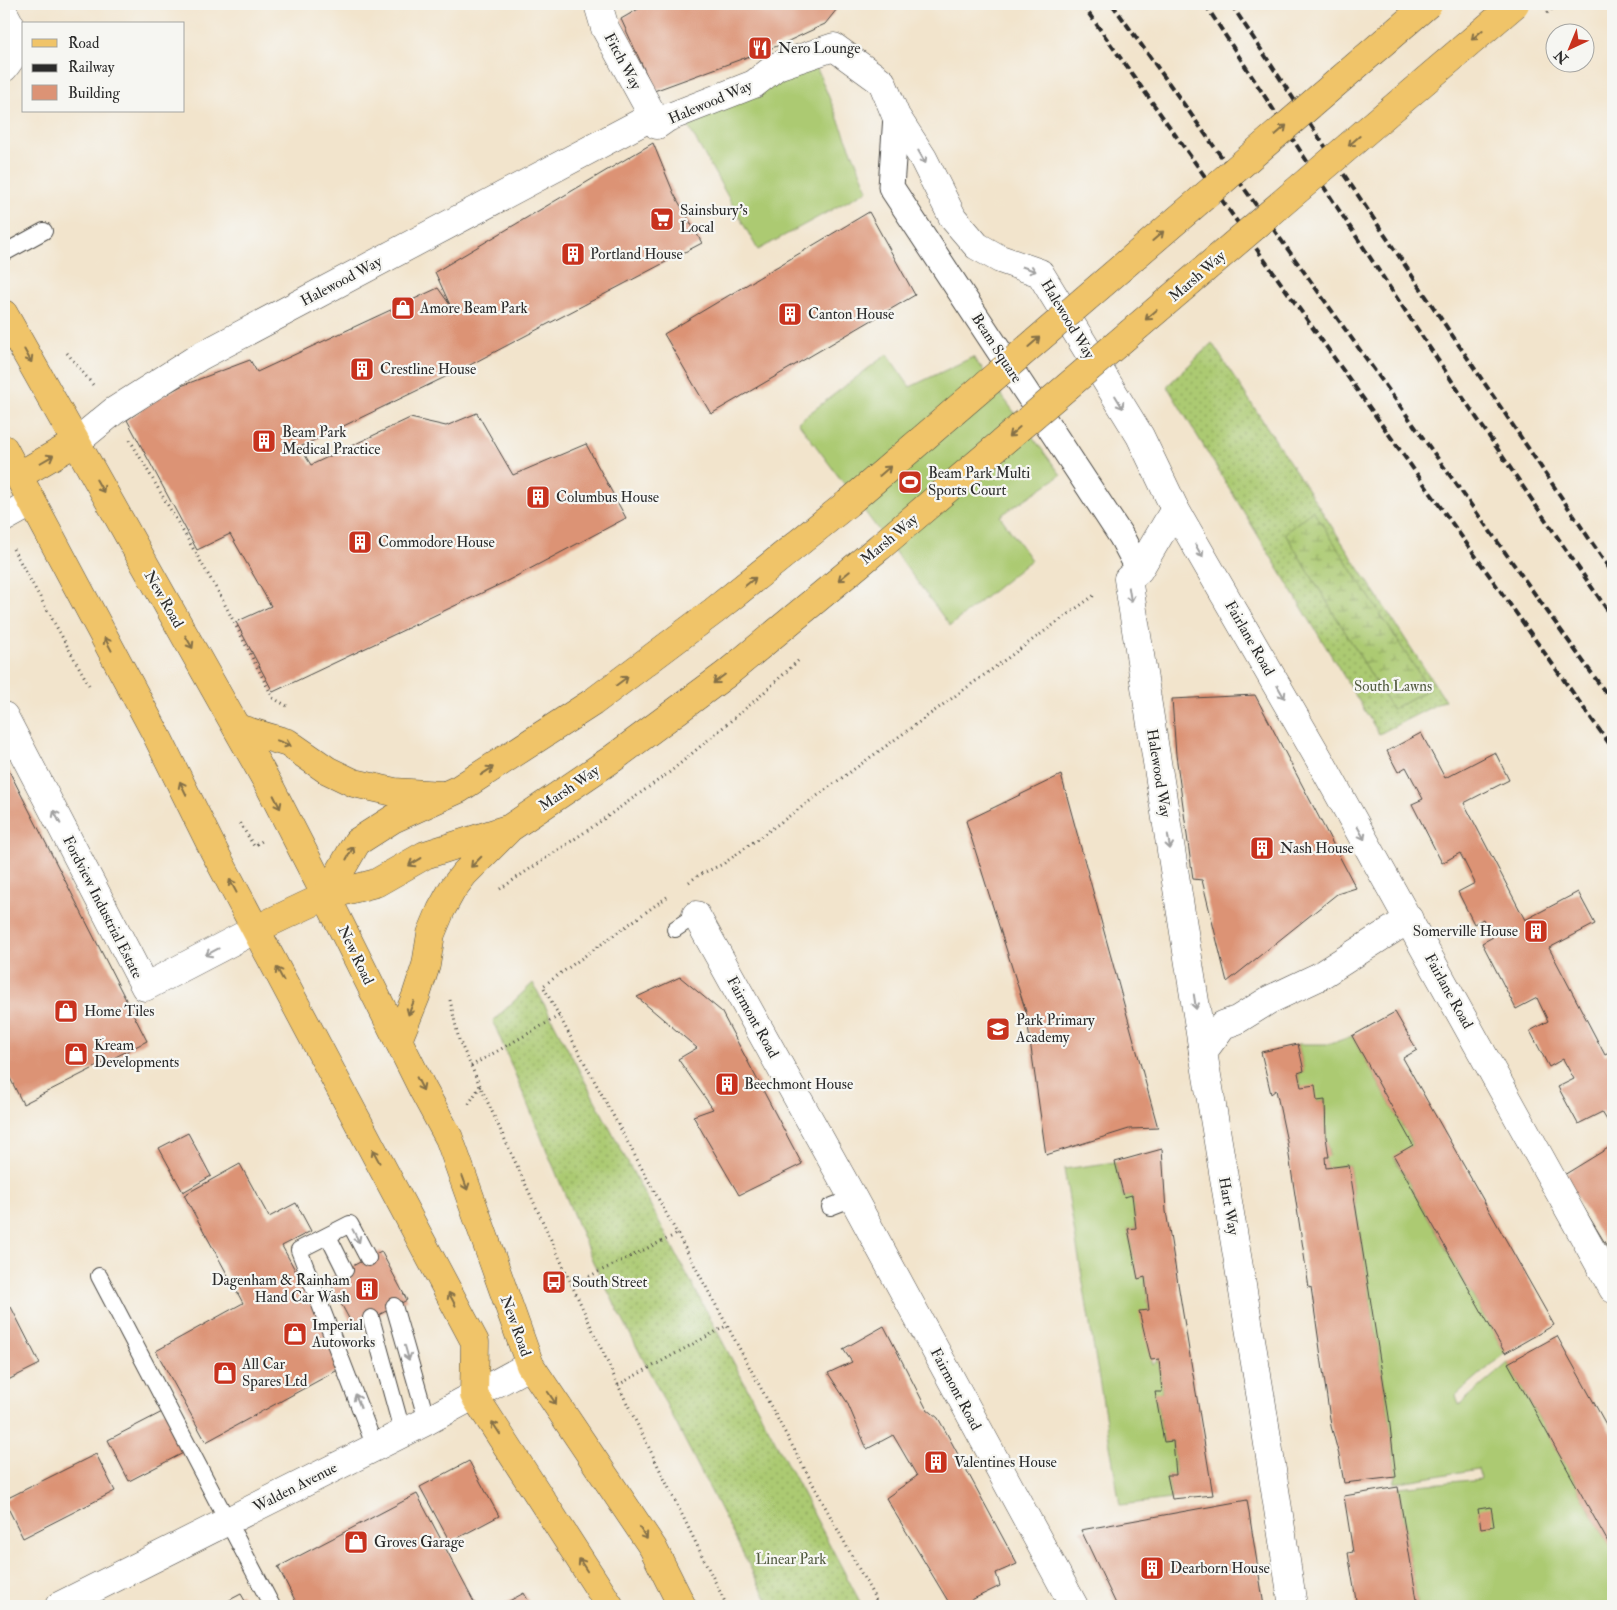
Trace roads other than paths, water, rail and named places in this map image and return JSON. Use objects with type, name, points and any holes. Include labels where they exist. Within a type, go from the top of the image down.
[{"type":"main road","points":[[326,896],[357,842],[393,819],[459,789],[593,702],[714,611],[848,503],[1428,4]]},
{"type":"main road","name":"Marsh Way","points":[[256,929],[326,896],[376,883],[426,856],[510,828],[612,760],[717,680],[882,545],[1514,4]]},
{"type":"main road","name":"New Road","points":[[4,314],[238,728],[449,1138],[530,1365],[653,1548],[682,1606]]},
{"type":"main road","points":[[18,476],[76,443]]},
{"type":"main road","points":[[4,449],[31,503],[156,734],[207,838],[475,1342],[474,1395],[610,1606]]},
{"type":"main road","points":[[238,728],[288,743],[327,770],[354,783],[394,792],[445,796]]},
{"type":"main road","points":[[398,1040],[416,996],[426,965],[431,934],[441,910],[464,874],[510,828]]},
{"type":"street","name":"Fitch Way","points":[[598,4],[605,28],[653,116]]},
{"type":"street","points":[[4,13],[21,45],[4,68]]},
{"type":"street","name":"Halewood Way","points":[[76,443],[114,411],[199,357],[653,116],[657,125],[668,118],[754,84],[777,66],[834,48],[882,82],[896,116],[923,158],[953,218],[977,246],[1000,259],[1040,273],[1140,436],[1158,478],[1169,497],[1137,566],[1128,579],[1203,1052]]},
{"type":"street","name":"Beam Square","points":[[896,116],[891,187],[1121,536],[1137,566]]},
{"type":"street","name":"Fairlane Road","points":[[1169,497],[1409,919],[1613,1289]]},
{"type":"street","points":[[4,518],[31,503]]},
{"type":"street","name":"Fordview Industrial Estate","points":[[4,716],[145,987],[256,929]]},
{"type":"street","points":[[1203,1052],[1223,1025],[1238,1020],[1269,1000],[1318,977],[1409,919]]},
{"type":"street","name":"Fairmont Road","points":[[686,922],[842,1202],[1074,1606]]},
{"type":"street","name":"Hart Way","points":[[1203,1052],[1258,1380],[1293,1606]]},
{"type":"street","name":"Walden Avenue","points":[[59,1606],[427,1422],[530,1365]]},
{"type":"lane","points":[[4,253],[44,231]]},
{"type":"lane","points":[[368,1258],[350,1224],[299,1250],[376,1447]]},
{"type":"lane","points":[[328,1236],[346,1270]]},
{"type":"lane","points":[[99,1276],[272,1606]]},
{"type":"lane","points":[[394,1306],[427,1422]]},
{"type":"lane","points":[[371,1318],[403,1434]]},
{"type":"railway","points":[[1082,4],[1613,749]]},
{"type":"railway","points":[[1112,4],[1613,703]]},
{"type":"railway","points":[[1205,4],[1406,312],[1613,618]]},
{"type":"railway","points":[[1231,4],[1613,574]]},
{"type":"place","name":"Nero Lounge","points":[[760,48]]},
{"type":"place","name":"Sainsbury's Local","points":[[662,219]]},
{"type":"place","name":"Portland House","points":[[573,254]]},
{"type":"place","name":"Amore Beam Park","points":[[403,308]]},
{"type":"place","name":"Canton House","points":[[790,314]]},
{"type":"place","name":"Crestline House","points":[[362,369]]},
{"type":"place","name":"Beam Park Medical Practice","points":[[264,441]]},
{"type":"place","name":"Beam Park Multi Sports Court","points":[[910,482]]},
{"type":"place","name":"Columbus House","points":[[538,497]]},
{"type":"place","name":"Commodore House","points":[[360,542]]},
{"type":"place","name":"Nash House","points":[[1262,848]]},
{"type":"place","name":"Somerville House","points":[[1536,931]]},
{"type":"place","name":"Home Tiles","points":[[66,1011]]},
{"type":"place","name":"Park Primary Academy","points":[[998,1029]]},
{"type":"place","name":"Kream Developments","points":[[76,1054]]},
{"type":"place","name":"Beechmont House","points":[[727,1084]]},
{"type":"place","name":"South Street","points":[[554,1282]]},
{"type":"place","name":"Dagenham & Rainham Hand Car Wash","points":[[367,1289]]},
{"type":"place","name":"Imperial Autoworks","points":[[295,1334]]},
{"type":"place","name":"All Car Spares Ltd","points":[[225,1373]]},
{"type":"place","name":"Valentines House","points":[[936,1462]]},
{"type":"place","name":"Groves Garage","points":[[356,1542]]},
{"type":"place","name":"Dearborn House","points":[[1152,1568]]},
{"type":"park label","name":"South Lawns","points":[[1393,686]]},
{"type":"park label","name":"Linear Park","points":[[791,1559]]}]
